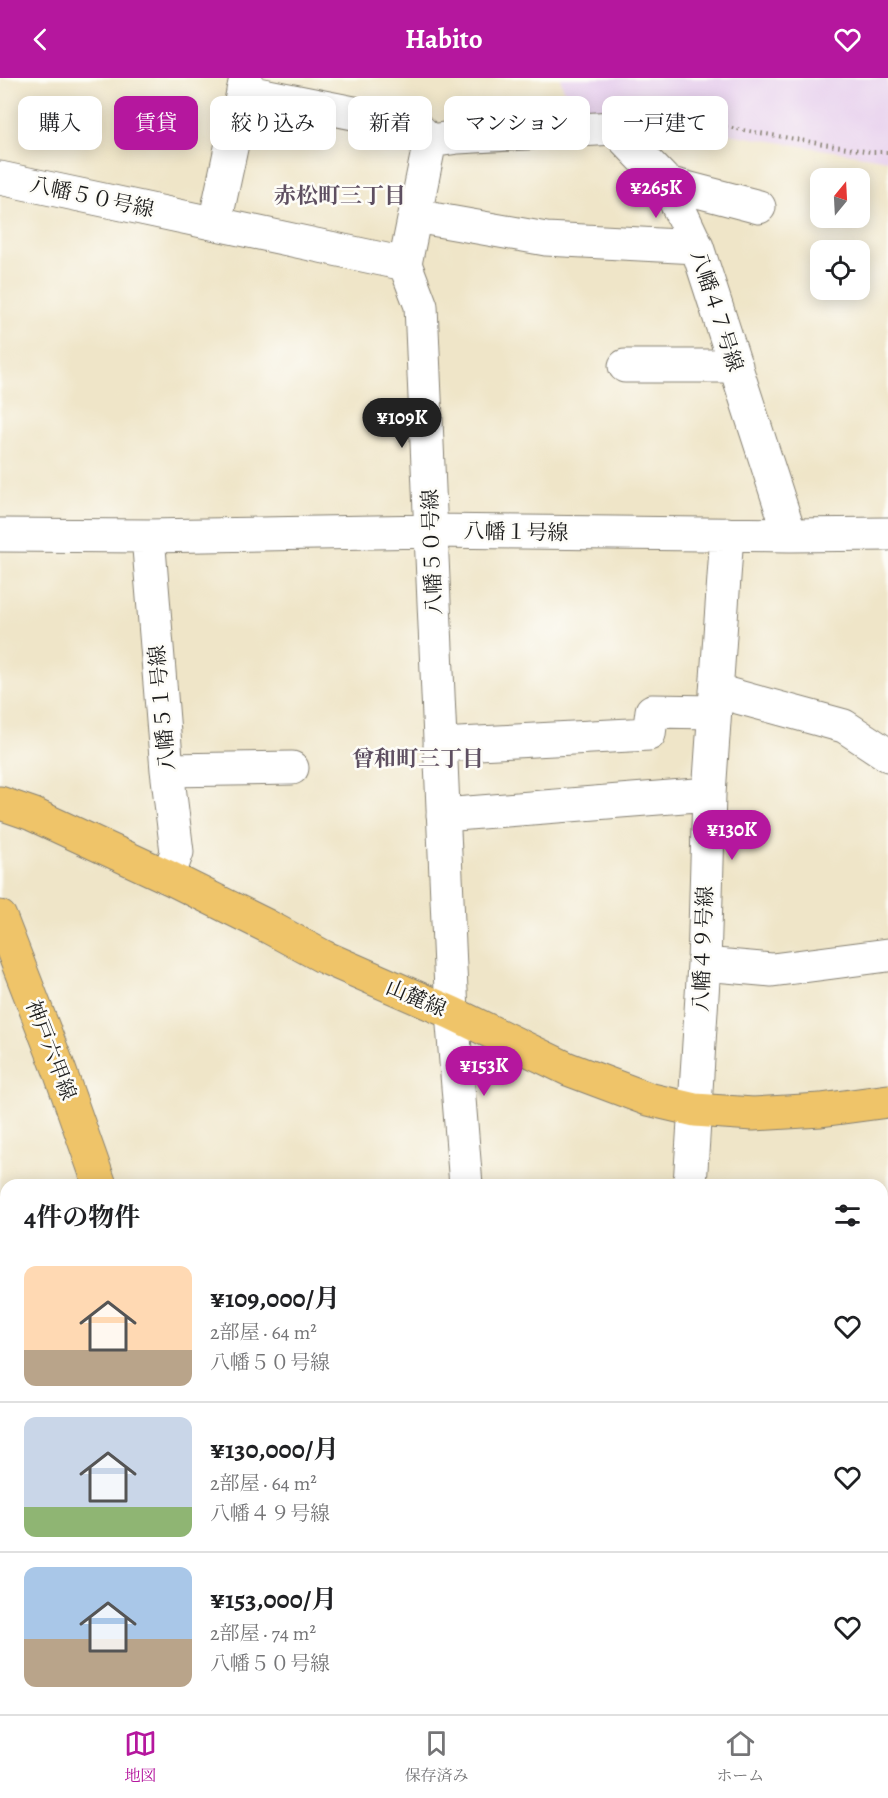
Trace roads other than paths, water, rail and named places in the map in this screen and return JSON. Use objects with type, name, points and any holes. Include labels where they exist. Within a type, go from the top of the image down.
[{"type":"main road","name":"山麓線","points":[[0,803],[32,814],[168,877],[324,957],[452,1013],[568,1069],[648,1099],[695,1110],[753,1113],[821,1110],[888,1101]]},
{"type":"main road","name":"神戸六甲線","points":[[0,916],[59,1069],[98,1179]]},
{"type":"street","points":[[215,223],[245,85],[348,109]]},
{"type":"street","points":[[432,141],[458,136],[602,129]]},
{"type":"street","points":[[405,264],[428,150]]},
{"type":"street","name":"八幡４７号線","points":[[635,150],[667,183],[697,247],[790,536]]},
{"type":"street","name":"八幡５０号線","points":[[0,178],[405,264],[421,306],[452,1013],[466,1179]]},
{"type":"street","points":[[667,183],[759,207]]},
{"type":"street","points":[[415,216],[546,239],[697,247]]},
{"type":"street","points":[[625,366],[736,366]]},
{"type":"street","name":"八幡１号線","points":[[0,536],[431,531],[790,536],[888,534]]},
{"type":"street","name":"八幡４９号線","points":[[690,1179],[704,964],[709,794],[727,534]]},
{"type":"street","name":"八幡５１号線","points":[[148,536],[167,770],[177,852],[168,877]]},
{"type":"street","points":[[440,746],[649,734],[652,711],[715,702],[844,726],[888,755]]},
{"type":"street","points":[[167,770],[292,768]]},
{"type":"street","points":[[443,815],[709,794]]},
{"type":"street","points":[[704,964],[772,970],[888,954]]},
{"type":"district","name":"赤松町三丁目","points":[[340,196]]},
{"type":"district","name":"曾和町三丁目","points":[[418,759]]}]
